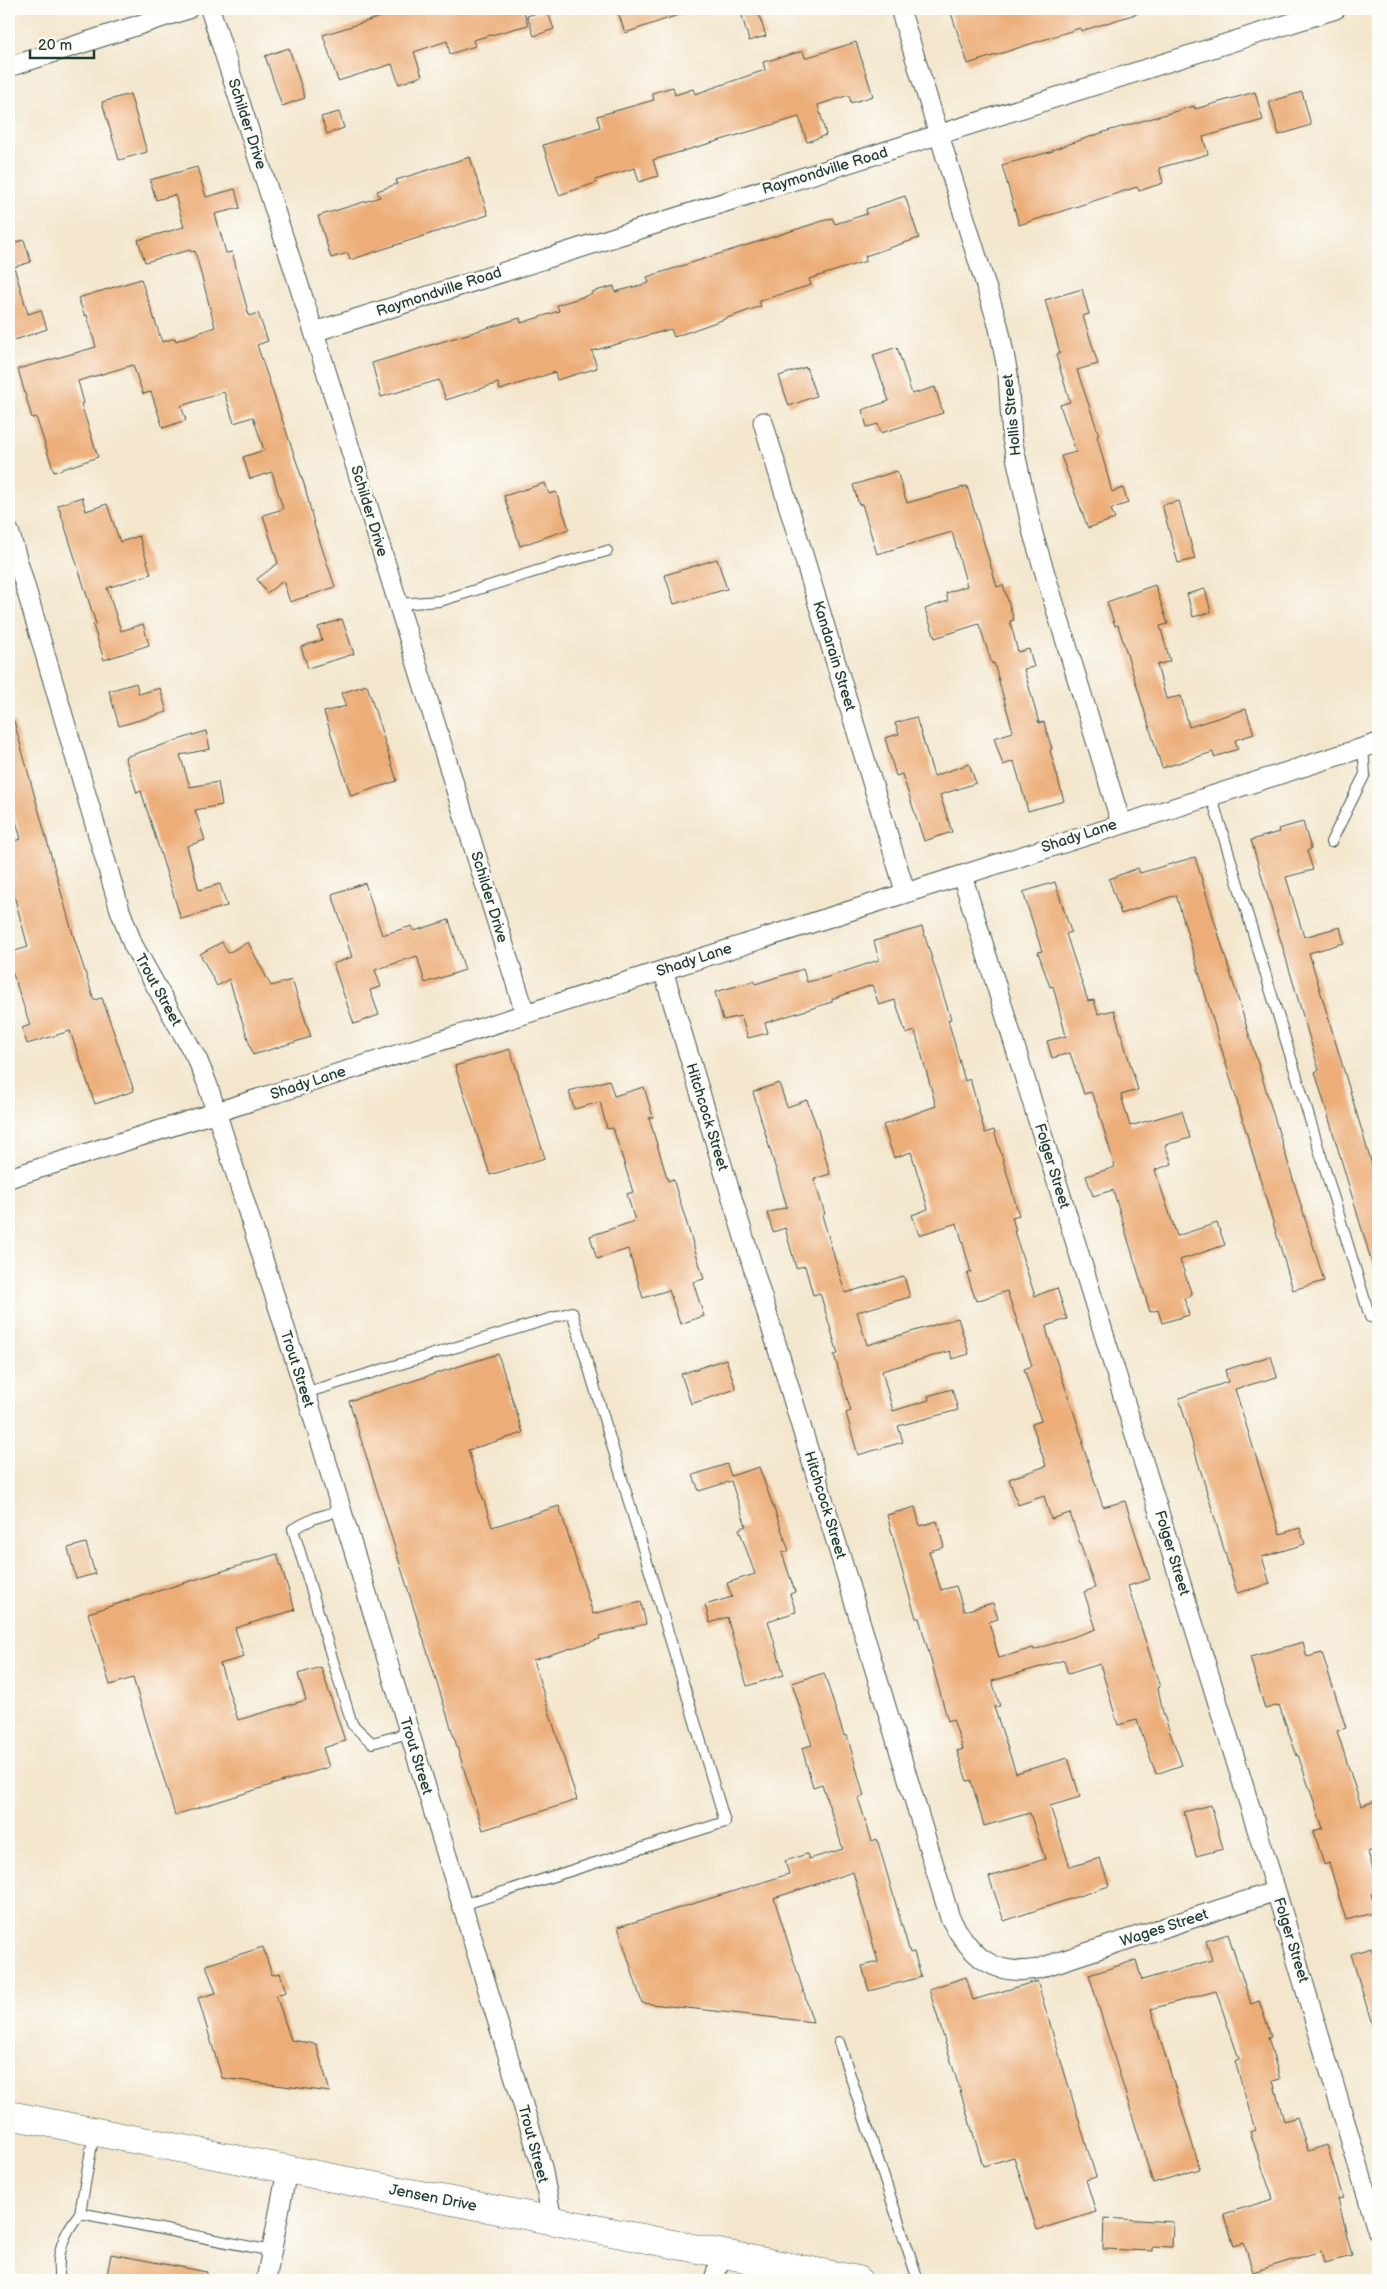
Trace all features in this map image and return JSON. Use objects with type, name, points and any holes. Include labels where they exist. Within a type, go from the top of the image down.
[{"type":"main road","name":"Jensen Drive","points":[[9,2115],[287,2171],[552,2220],[718,2268],[858,2280]]},
{"type":"street","points":[[9,67],[188,9]]},
{"type":"street","name":"Schilder Drive","points":[[210,9],[314,332],[525,1013]]},
{"type":"street","name":"Hollis Street","points":[[900,9],[1004,350],[1012,439],[1032,534],[1121,823]]},
{"type":"street","name":"Raymondville Road","points":[[314,332],[940,136],[1336,9]]},
{"type":"street","name":"Kandarain Street","points":[[763,422],[905,891]]},
{"type":"street","name":"Trout Street","points":[[9,531],[120,910],[133,945],[198,1061],[216,1112],[305,1393],[542,2167],[552,2220]]},
{"type":"street","name":"Shady Lane","points":[[9,1178],[905,891],[962,875],[1371,745]]},
{"type":"street","name":"Folger Street","points":[[962,875],[1276,1891],[1378,2232]]},
{"type":"street","name":"Hitchcock Street","points":[[663,970],[950,1918],[961,1938],[973,1952],[988,1963],[1019,1972],[1052,1964]]},
{"type":"street","name":"Wages Street","points":[[1052,1964],[1276,1891]]},
{"type":"street","points":[[266,2280],[287,2171]]},
{"type":"lane","points":[[398,604],[440,601],[607,551]]},
{"type":"lane","points":[[1331,842],[1365,774],[1371,745]]},
{"type":"lane","points":[[1211,795],[1370,1317]]},
{"type":"lane","points":[[305,1393],[572,1312],[726,1822],[462,1905]]},
{"type":"lane","points":[[341,1510],[315,1518],[293,1529],[295,1538],[352,1724],[372,1743],[409,1733]]},
{"type":"lane","points":[[839,2042],[918,2280]]},
{"type":"lane","points":[[60,2280],[61,2245],[67,2230],[80,2213],[94,2132]]},
{"type":"lane","points":[[80,2213],[272,2251]]},
{"type":"building","points":[[406,9],[523,9],[528,25],[473,40],[475,46],[450,54],[447,41],[414,52],[422,76],[399,84],[392,64],[338,81],[323,35]]},
{"type":"building","points":[[617,9],[687,9],[687,12],[625,33]]},
{"type":"building","points":[[757,9],[766,36],[749,41],[741,12]]},
{"type":"building","points":[[964,9],[1139,9],[1139,13],[1081,31],[1080,28],[968,64],[951,13]]},
{"type":"building","points":[[547,10],[554,29],[534,36],[527,16]]},
{"type":"building","points":[[856,42],[873,96],[851,103],[849,95],[818,105],[826,135],[807,142],[799,117],[653,160],[658,176],[639,182],[635,168],[595,180],[596,183],[559,195],[543,145],[600,127],[597,116],[654,100],[652,93],[673,87],[675,95],[693,89],[695,94],[765,70],[763,62],[803,51],[805,58]]},
{"type":"building","points":[[289,48],[305,98],[282,106],[265,56]]},
{"type":"building","points":[[1255,92],[1263,120],[1203,137],[1208,154],[1159,168],[1163,183],[1139,191],[1137,187],[1019,225],[1002,165],[1053,151],[1104,132],[1194,106],[1195,109]]},
{"type":"building","points":[[1302,92],[1311,125],[1279,135],[1269,102]]},
{"type":"building","points":[[130,94],[147,152],[119,160],[102,102]]},
{"type":"building","points":[[339,112],[344,128],[327,134],[321,117]]},
{"type":"building","points":[[470,157],[488,215],[350,260],[348,253],[331,258],[318,216],[380,197],[377,191],[397,184],[396,180]]},
{"type":"building","points":[[197,167],[206,197],[235,189],[240,208],[215,214],[226,253],[232,252],[249,316],[258,313],[268,341],[257,345],[305,487],[314,524],[335,587],[290,602],[283,581],[267,593],[257,579],[278,563],[263,515],[283,509],[272,472],[250,479],[243,457],[264,450],[253,417],[234,423],[224,392],[181,406],[186,420],[163,428],[151,392],[143,394],[133,365],[78,381],[84,403],[81,404],[98,457],[54,472],[36,417],[32,418],[18,369],[96,347],[87,315],[85,316],[78,298],[141,279],[162,342],[175,338],[176,341],[215,327],[195,251],[191,252],[190,250],[145,262],[138,240],[184,227],[175,195],[156,200],[150,180]]},
{"type":"building","points":[[905,196],[919,238],[865,256],[866,261],[809,279],[811,285],[759,301],[761,306],[674,337],[671,329],[592,351],[597,368],[557,380],[555,372],[500,390],[498,383],[446,400],[439,380],[381,397],[372,363],[520,318],[521,323],[559,311],[557,305],[592,294],[592,292],[614,286],[615,292],[649,283],[647,277],[832,218],[835,224],[867,214],[866,209]]},
{"type":"building","points":[[24,240],[31,262],[14,267],[28,314],[41,310],[47,329],[9,342],[9,244]]},
{"type":"building","points":[[1082,289],[1089,314],[1083,316],[1098,364],[1077,370],[1099,435],[1097,436],[1112,492],[1123,488],[1128,503],[1111,509],[1115,519],[1088,528],[1061,456],[1076,452],[1060,405],[1070,402],[1056,355],[1060,353],[1045,300]]},
{"type":"building","points":[[897,347],[912,394],[935,387],[943,413],[881,433],[878,424],[867,427],[862,410],[889,401],[873,355]]},
{"type":"building","points":[[806,367],[816,396],[789,406],[779,376]]},
{"type":"building","points":[[897,471],[907,503],[967,486],[997,587],[1003,585],[1014,620],[1010,621],[1018,652],[1029,649],[1034,667],[1024,669],[1039,723],[1044,722],[1064,801],[1028,811],[1014,761],[1003,765],[994,738],[1013,732],[994,663],[992,664],[979,624],[935,638],[925,609],[948,601],[946,593],[967,586],[952,532],[877,554],[862,504],[859,505],[853,485]]},
{"type":"building","points":[[545,483],[549,494],[556,492],[569,529],[520,546],[504,496]]},
{"type":"building","points":[[82,497],[86,511],[107,504],[120,542],[139,536],[151,574],[107,588],[121,631],[143,624],[149,645],[104,660],[93,625],[96,624],[58,505]]},
{"type":"building","points":[[1179,501],[1195,559],[1178,563],[1162,505]]},
{"type":"building","points":[[717,559],[727,589],[674,604],[665,575]]},
{"type":"building","points":[[1155,585],[1168,624],[1160,626],[1170,661],[1157,665],[1166,699],[1181,696],[1189,727],[1246,709],[1254,734],[1235,740],[1238,749],[1214,757],[1213,752],[1162,768],[1118,625],[1115,626],[1107,602]]},
{"type":"building","points":[[1205,589],[1211,612],[1193,617],[1187,594]]},
{"type":"building","points":[[342,619],[354,654],[308,668],[301,647],[322,640],[318,627]]},
{"type":"building","points":[[136,683],[139,694],[160,688],[167,712],[119,726],[109,691]]},
{"type":"building","points":[[367,685],[397,781],[351,796],[324,712],[346,706],[341,693]]},
{"type":"building","points":[[916,717],[934,776],[969,764],[976,783],[940,795],[952,832],[924,841],[902,774],[896,776],[885,738],[899,734],[895,723]]},
{"type":"building","points":[[14,721],[71,928],[94,1000],[102,998],[134,1091],[95,1104],[70,1031],[27,1044],[22,1028],[30,1025],[9,962],[9,953],[28,947],[9,877],[9,842],[21,839],[9,797],[9,722]]},
{"type":"building","points":[[206,731],[210,749],[180,755],[190,787],[218,782],[222,805],[195,810],[205,840],[187,846],[199,890],[220,884],[227,906],[181,919],[141,791],[137,793],[125,757]]},
{"type":"building","points":[[1303,822],[1311,849],[1307,851],[1313,870],[1286,877],[1304,937],[1340,927],[1344,943],[1309,953],[1378,1185],[1378,1269],[1374,1270],[1315,1072],[1319,1070],[1251,840],[1279,832],[1278,829]]},
{"type":"building","points":[[1195,857],[1324,1281],[1293,1290],[1176,895],[1121,914],[1109,879],[1138,868],[1140,873]]},
{"type":"building","points":[[1055,882],[1071,932],[1066,934],[1088,1001],[1094,1000],[1098,1014],[1114,1010],[1138,1090],[1121,1095],[1130,1126],[1182,1111],[1190,1138],[1165,1145],[1172,1164],[1155,1170],[1177,1236],[1217,1223],[1225,1245],[1180,1260],[1192,1295],[1184,1298],[1189,1315],[1162,1323],[1158,1310],[1150,1312],[1113,1190],[1093,1196],[1086,1176],[1115,1167],[1096,1103],[1091,1092],[1084,1094],[1070,1053],[1052,1058],[1047,1041],[1066,1036],[1053,986],[1050,987],[1038,952],[1042,951],[1023,892]]},
{"type":"building","points":[[365,883],[382,935],[412,926],[414,931],[449,920],[465,970],[425,983],[417,956],[375,970],[381,987],[370,990],[379,1015],[354,1024],[333,964],[352,957],[332,894]]},
{"type":"building","points":[[922,927],[951,1019],[948,1020],[965,1081],[970,1079],[985,1133],[994,1130],[1019,1215],[1012,1217],[1016,1231],[1014,1231],[1035,1296],[1057,1288],[1067,1319],[1046,1326],[1103,1507],[1125,1501],[1150,1579],[1128,1586],[1160,1687],[1158,1688],[1163,1713],[1182,1765],[1156,1774],[1137,1720],[1118,1725],[1100,1664],[1068,1674],[1064,1660],[992,1681],[1000,1706],[994,1707],[1016,1773],[1068,1758],[1080,1797],[1050,1806],[1070,1867],[1100,1858],[1109,1886],[1004,1921],[989,1877],[1045,1859],[1030,1813],[984,1826],[971,1780],[967,1781],[957,1751],[963,1749],[953,1719],[948,1721],[887,1515],[915,1507],[920,1526],[937,1521],[944,1547],[929,1551],[941,1590],[956,1586],[964,1611],[993,1603],[998,1619],[989,1622],[999,1658],[1033,1648],[1034,1650],[1096,1629],[1084,1592],[1095,1588],[1070,1513],[1051,1519],[1044,1496],[1018,1505],[1009,1479],[1046,1466],[1032,1424],[1041,1421],[1024,1369],[1032,1366],[1007,1291],[976,1301],[967,1274],[971,1272],[957,1223],[919,1235],[912,1215],[928,1209],[911,1152],[894,1158],[883,1125],[936,1106],[915,1031],[906,1034],[895,1000],[879,1005],[872,985],[832,999],[832,1002],[765,1023],[768,1033],[748,1038],[741,1016],[723,1020],[715,992],[755,981],[755,984],[803,969],[807,982],[825,978],[879,960],[874,941]]},
{"type":"building","points":[[222,942],[228,953],[248,942],[271,986],[292,980],[311,1037],[253,1055],[229,979],[217,986],[200,954]]},
{"type":"building","points":[[510,1049],[545,1158],[490,1175],[455,1066]]},
{"type":"building","points":[[609,1080],[614,1096],[644,1087],[653,1117],[649,1118],[668,1181],[673,1179],[704,1279],[693,1282],[704,1316],[680,1324],[669,1290],[643,1298],[628,1249],[597,1259],[590,1236],[635,1221],[627,1194],[633,1192],[613,1128],[607,1129],[600,1102],[574,1109],[569,1091]]},
{"type":"building","points":[[779,1083],[787,1107],[807,1100],[818,1130],[830,1174],[814,1179],[825,1214],[822,1215],[845,1293],[904,1276],[910,1297],[857,1312],[867,1345],[958,1318],[969,1354],[952,1359],[950,1351],[882,1371],[893,1411],[929,1400],[928,1396],[952,1389],[958,1410],[898,1426],[903,1442],[858,1455],[846,1413],[851,1411],[834,1355],[838,1354],[820,1293],[813,1295],[805,1266],[796,1268],[785,1228],[773,1232],[767,1213],[787,1207],[753,1092]]},
{"type":"building","points":[[498,1354],[523,1433],[468,1450],[492,1527],[559,1506],[593,1614],[641,1602],[646,1624],[599,1636],[600,1639],[533,1660],[577,1800],[483,1830],[349,1401]]},
{"type":"building","points":[[1271,1356],[1277,1377],[1235,1389],[1280,1534],[1300,1528],[1305,1544],[1262,1557],[1270,1584],[1237,1593],[1179,1398],[1228,1382],[1225,1370]]},
{"type":"building","points":[[726,1359],[736,1389],[691,1404],[681,1374]]},
{"type":"building","points":[[727,1464],[731,1476],[759,1467],[789,1551],[782,1553],[795,1592],[790,1594],[796,1612],[768,1621],[784,1675],[747,1686],[727,1617],[710,1623],[705,1605],[732,1597],[727,1583],[755,1574],[739,1529],[746,1526],[731,1481],[699,1491],[693,1475]]},
{"type":"building","points":[[86,1543],[95,1574],[76,1579],[68,1548]]},
{"type":"building","points":[[277,1554],[295,1610],[235,1628],[244,1657],[220,1664],[238,1720],[306,1700],[298,1674],[321,1667],[345,1741],[323,1748],[329,1767],[175,1815],[133,1678],[110,1685],[88,1613]]},
{"type":"building","points":[[1303,1642],[1307,1657],[1322,1653],[1346,1728],[1337,1731],[1361,1806],[1378,1800],[1378,1848],[1368,1852],[1378,1888],[1378,1892],[1371,1894],[1376,1912],[1346,1920],[1329,1863],[1324,1865],[1314,1831],[1323,1828],[1298,1755],[1279,1705],[1265,1709],[1250,1657]]},
{"type":"building","points":[[824,1673],[844,1736],[847,1735],[864,1796],[858,1798],[872,1841],[877,1839],[910,1953],[914,1952],[921,1977],[869,1991],[862,1966],[878,1962],[853,1872],[774,1898],[813,2022],[642,2003],[618,1927],[789,1874],[785,1861],[807,1854],[809,1859],[843,1849],[822,1784],[813,1787],[802,1748],[812,1745],[792,1683]]},
{"type":"building","points":[[1211,1805],[1223,1849],[1196,1856],[1184,1812]]},
{"type":"building","points":[[1228,1934],[1251,2004],[1259,2001],[1271,2036],[1268,2037],[1280,2079],[1273,2081],[1284,2121],[1297,2117],[1308,2151],[1327,2145],[1343,2198],[1338,2199],[1352,2256],[1324,2263],[1321,2251],[1253,2272],[1244,2243],[1234,2246],[1224,2214],[1273,2199],[1250,2132],[1255,2130],[1235,2061],[1239,2059],[1216,1991],[1151,2009],[1200,2169],[1153,2183],[1089,1975],[1136,1960],[1142,1980],[1212,1960],[1206,1941]]},
{"type":"building","points":[[263,1947],[272,1975],[280,1973],[286,1992],[276,1995],[291,2040],[316,2044],[330,2092],[222,2078],[198,1998],[216,1993],[206,1965]]},
{"type":"building","points":[[1371,1948],[1373,1954],[1378,1953],[1378,2030],[1374,2031],[1351,1954]]},
{"type":"building","points":[[966,1977],[973,2000],[1037,1981],[1096,2177],[1086,2180],[1096,2212],[1037,2230],[1014,2157],[983,2166],[929,1989]]},
{"type":"building","points":[[1104,2218],[1173,2222],[1172,2247],[1152,2246],[1152,2251],[1103,2249]]},
{"type":"building","points":[[111,2254],[207,2272],[206,2280],[106,2280]]}]
